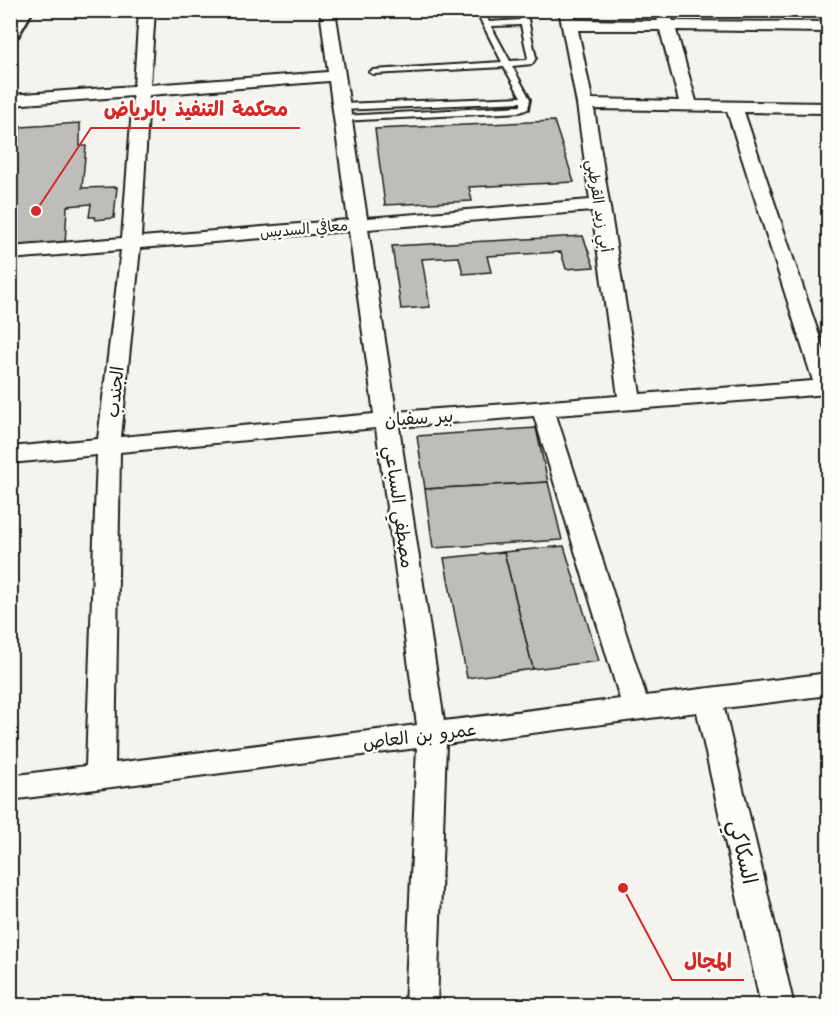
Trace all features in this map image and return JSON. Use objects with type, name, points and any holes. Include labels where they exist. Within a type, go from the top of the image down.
[{"type":"main road","points":[[10,21],[21,10]]},
{"type":"main road","points":[[10,31],[21,10]]},
{"type":"street","name":"الجندب","points":[[98,775],[109,447],[131,243],[147,10]]},
{"type":"street","name":"مصطفي السباعي","points":[[327,10],[432,735],[421,1005]]},
{"type":"street","points":[[568,18],[665,18],[828,27]]},
{"type":"street","name":"أبي زيد القرطبي","points":[[568,18],[585,104],[598,206],[630,402]]},
{"type":"street","points":[[665,18],[689,106]]},
{"type":"street","points":[[10,100],[337,76]]},
{"type":"street","points":[[585,104],[828,108]]},
{"type":"street","points":[[734,107],[827,387]]},
{"type":"street","name":"معافي السديس","points":[[10,253],[598,206]]},
{"type":"street","name":"بير سفيان","points":[[10,455],[387,420],[827,387]]},
{"type":"street","points":[[543,409],[636,708]]},
{"type":"street","name":"عمرو بن العاص","points":[[10,788],[828,684]]},
{"type":"street","name":"السكاكي","points":[[708,698],[778,1005]]},
{"type":"street","points":[[10,777],[98,775]]},
{"type":"lane","points":[[342,113],[520,109],[525,107],[526,99],[482,15],[486,10]]},
{"type":"lane","points":[[373,72],[529,62],[532,58],[522,10]]},
{"type":"lane","points":[[487,24],[525,22]]},
{"type":"building","points":[[554,121],[574,182],[469,187],[472,201],[385,205],[375,129]]},
{"type":"building","points":[[80,123],[80,146],[86,146],[82,188],[117,187],[114,218],[95,220],[95,217],[89,217],[91,204],[67,206],[65,246],[10,250],[10,185],[21,127]]},
{"type":"building","points":[[583,236],[594,267],[566,269],[561,252],[487,256],[491,272],[463,274],[459,257],[422,259],[430,307],[401,309],[392,246]]},
{"type":"building","points":[[536,428],[548,482],[425,489],[417,436]]},
{"type":"building","points":[[548,482],[562,540],[433,548],[425,489]]},
{"type":"building","points":[[564,546],[599,661],[533,669],[504,552]]},
{"type":"building","points":[[504,552],[533,669],[467,678],[444,558]]},
{"type":"place","name":"محكمة التنفيذ بالرياض","points":[[36,211]]},
{"type":"place","name":"المجال","points":[[623,888]]}]
